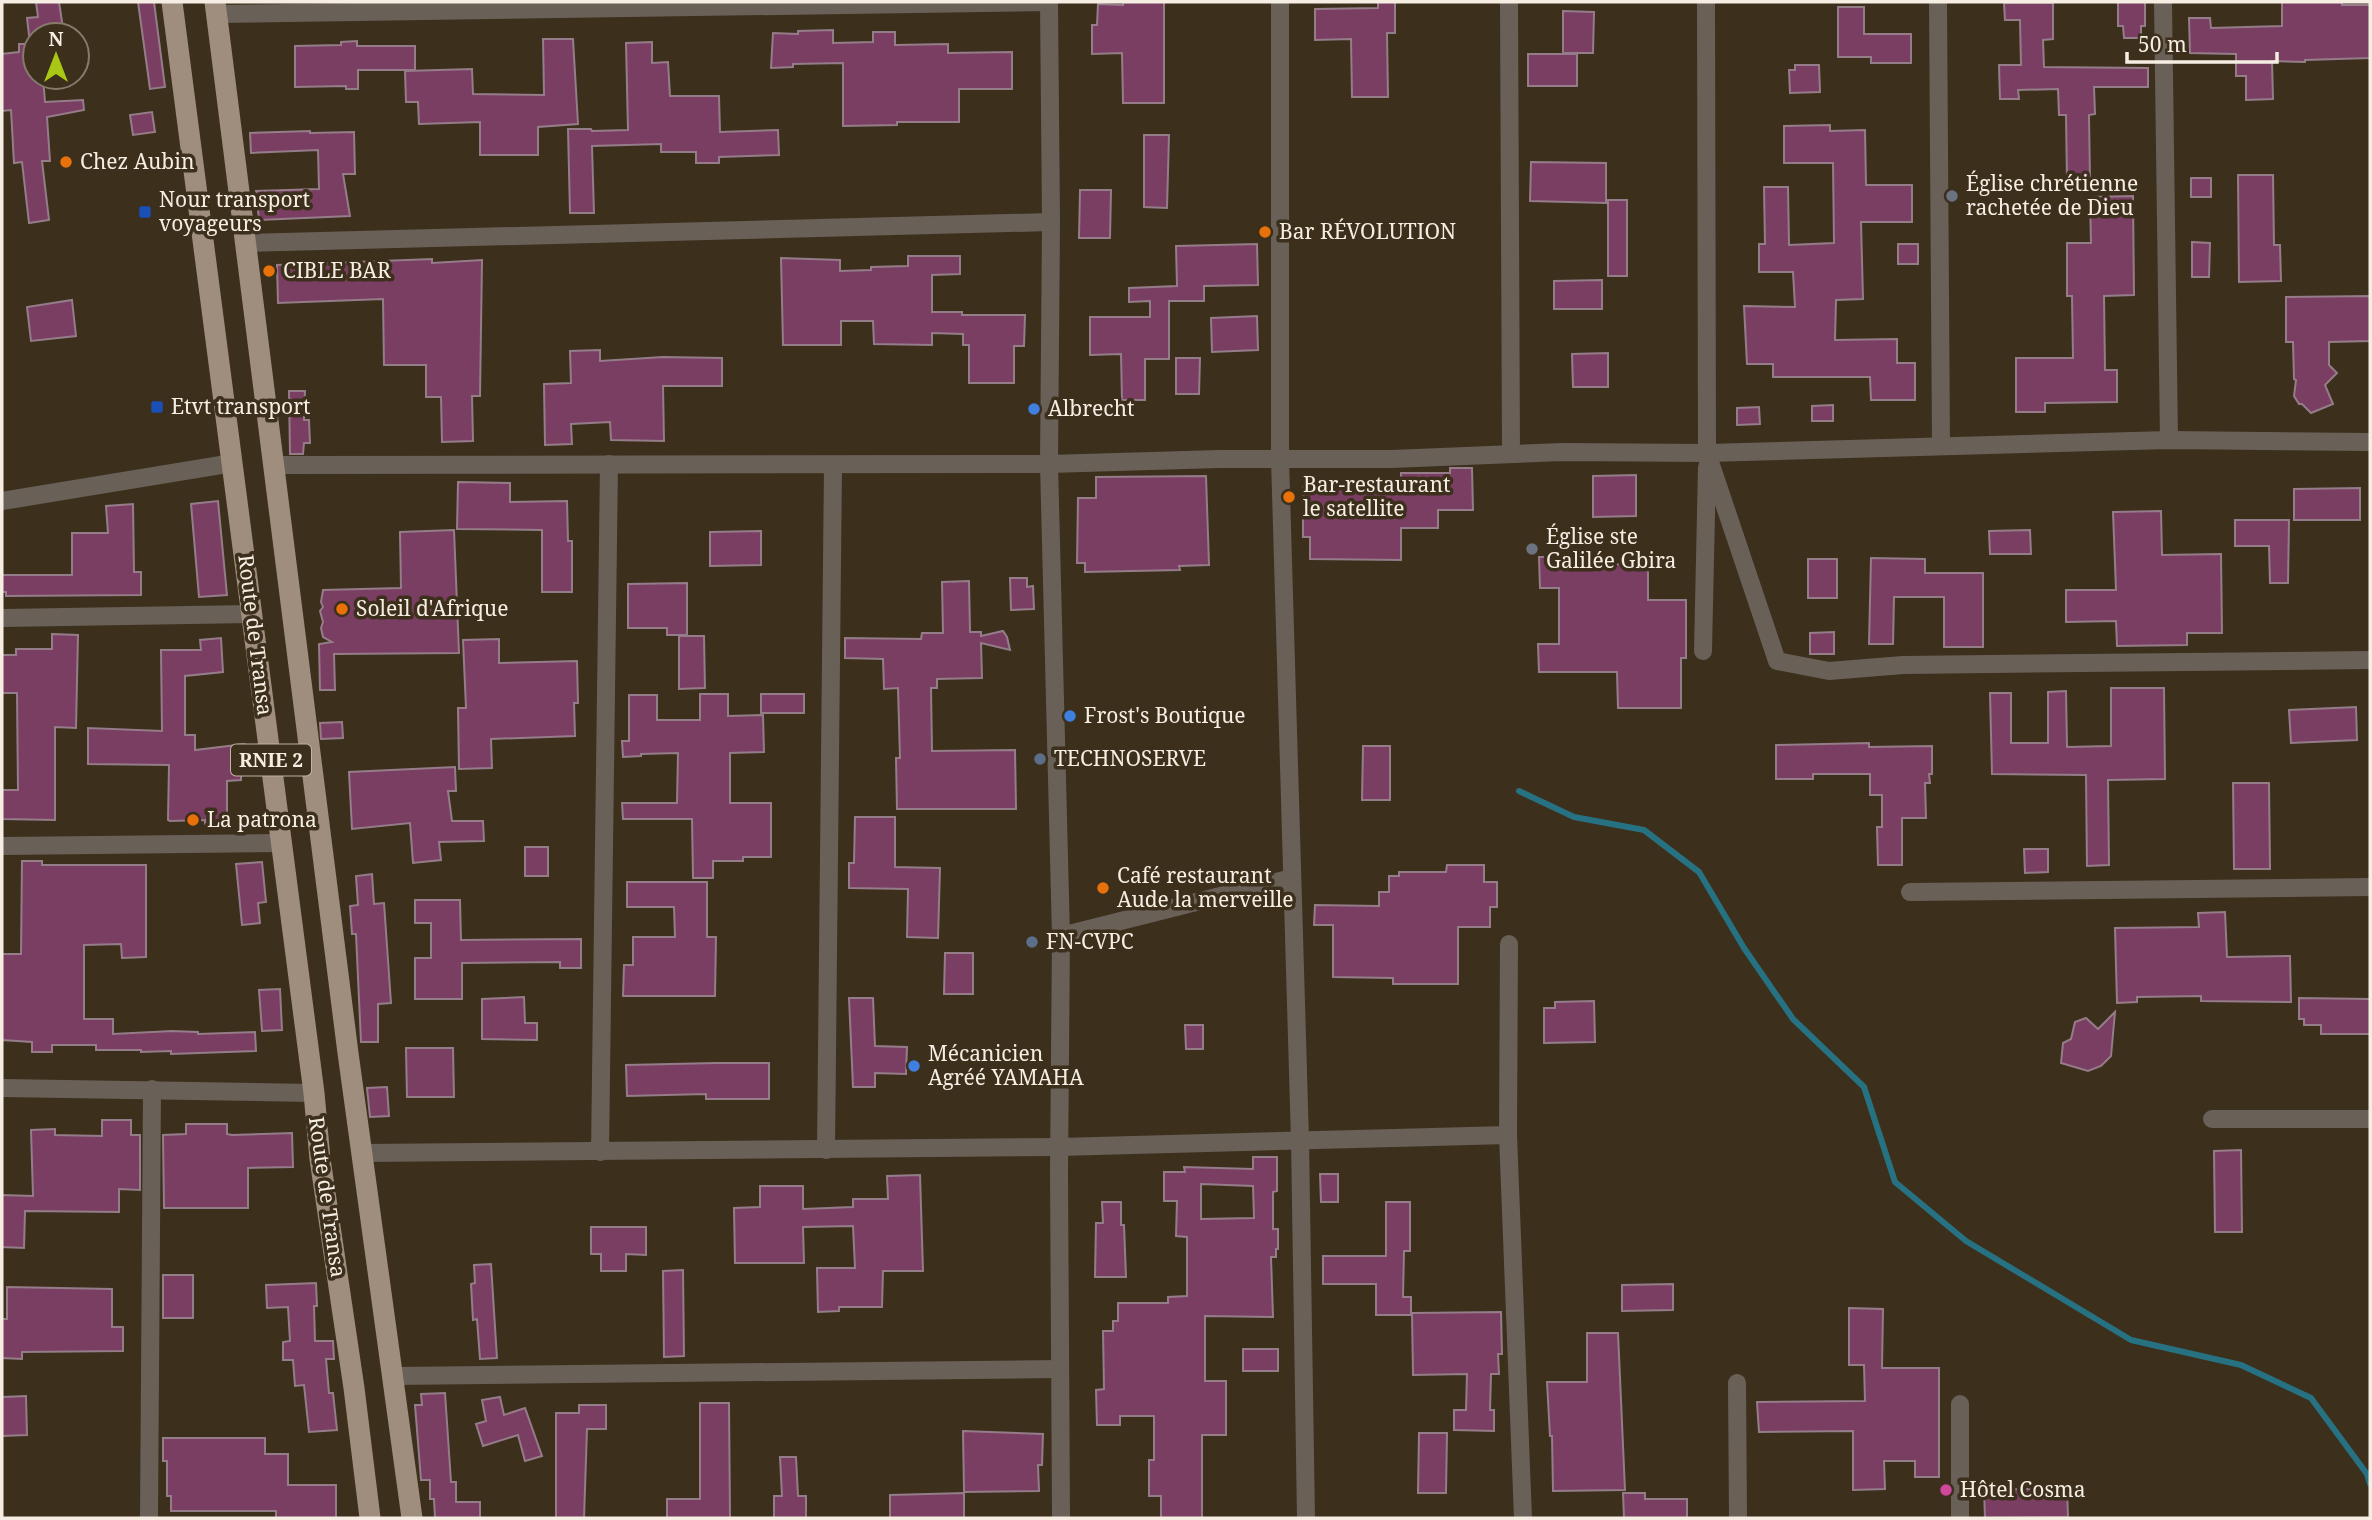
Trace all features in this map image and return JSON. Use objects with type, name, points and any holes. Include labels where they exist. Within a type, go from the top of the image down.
[{"type":"main road","name":"Route de Transa","points":[[172,2],[314,1093],[320,1159],[370,1518]]},
{"type":"main road","name":"Route de Transa","points":[[216,8],[361,1153],[412,1518]]},
{"type":"street","points":[[216,8],[1049,2],[1049,464],[1061,936],[1061,1518]]},
{"type":"street","points":[[1280,2],[1280,459],[1300,1140],[1306,1518]]},
{"type":"street","points":[[1509,2],[1511,454]]},
{"type":"street","points":[[1703,652],[1707,453],[1706,2]]},
{"type":"street","points":[[1938,2],[1941,446]]},
{"type":"street","points":[[2163,2],[2169,440]]},
{"type":"street","points":[[246,243],[1051,222]]},
{"type":"street","points":[[273,465],[1049,464],[1563,452],[1707,453],[2169,440],[2370,442]]},
{"type":"street","points":[[1707,453],[1777,661],[1829,671],[1903,665],[2370,660]]},
{"type":"street","points":[[2,501],[233,463]]},
{"type":"street","points":[[600,1152],[609,464]]},
{"type":"street","points":[[826,1150],[833,466]]},
{"type":"street","points":[[2,618],[252,614]]},
{"type":"street","points":[[2,846],[282,844]]},
{"type":"street","points":[[1061,936],[1292,878]]},
{"type":"street","points":[[1910,892],[2370,887]]},
{"type":"street","points":[[1509,944],[1508,1135],[1523,1518]]},
{"type":"street","points":[[2,1088],[314,1093]]},
{"type":"street","points":[[149,1518],[152,1090]]},
{"type":"street","points":[[2213,1119],[2370,1119]]},
{"type":"street","points":[[361,1153],[1059,1147],[1508,1135]]},
{"type":"street","points":[[393,1376],[1060,1369]]},
{"type":"street","points":[[1737,1383],[1738,1518]]},
{"type":"street","points":[[1960,1404],[1960,1518]]},
{"type":"building","points":[[36,2],[59,2],[62,21],[27,21],[27,18],[38,17]]},
{"type":"building","points":[[138,2],[154,2],[165,87],[150,89]]},
{"type":"building","points":[[1123,2],[1164,2],[1164,103],[1123,103],[1122,53],[1092,54],[1092,25],[1097,25],[1098,4],[1123,5]]},
{"type":"building","points":[[1378,2],[1395,2],[1395,33],[1387,33],[1388,97],[1352,97],[1351,39],[1315,40],[1315,9],[1378,8]]},
{"type":"building","points":[[2118,2],[2145,2],[2145,26],[2141,26],[2141,38],[2124,38],[2123,26],[2118,26]]},
{"type":"building","points":[[2282,2],[2370,5],[2370,58],[2272,61],[2273,99],[2246,100],[2246,76],[2236,76],[2236,54],[2190,53],[2189,18],[2210,18],[2211,28],[2282,26]]},
{"type":"building","points":[[2004,3],[2053,3],[2053,39],[2043,40],[2044,67],[2148,68],[2148,87],[2094,87],[2095,114],[2089,115],[2090,180],[2067,180],[2066,115],[2059,115],[2058,89],[2018,90],[2019,99],[2000,99],[1999,65],[2021,65],[2020,20],[2005,20]]},
{"type":"building","points":[[1838,7],[1864,7],[1864,34],[1911,34],[1911,63],[1871,63],[1871,57],[1838,57]]},
{"type":"building","points":[[1563,11],[1594,12],[1593,53],[1563,53]]},
{"type":"building","points":[[833,30],[833,43],[873,42],[873,32],[895,32],[895,45],[948,44],[948,53],[1012,52],[1012,89],[959,89],[959,122],[897,122],[897,125],[843,126],[843,63],[793,64],[793,67],[771,68],[773,33],[798,34],[798,31]]},
{"type":"building","points":[[543,39],[573,39],[578,124],[538,127],[538,155],[480,155],[480,122],[419,124],[418,102],[406,102],[405,71],[472,69],[473,94],[544,95]]},
{"type":"building","points":[[357,41],[357,46],[415,46],[415,70],[358,70],[358,89],[346,89],[346,86],[295,87],[295,46],[341,45],[341,42]]},
{"type":"building","points":[[652,42],[652,63],[668,62],[670,96],[719,96],[720,132],[778,130],[779,155],[719,157],[719,163],[696,163],[696,152],[661,152],[661,144],[592,146],[594,213],[570,213],[568,129],[628,130],[626,43]]},
{"type":"building","points":[[21,44],[21,91],[44,91],[45,102],[83,100],[84,110],[47,117],[50,161],[42,161],[49,220],[29,223],[22,162],[14,163],[11,110],[2,111],[2,54],[19,52]]},
{"type":"building","points":[[1528,54],[1577,54],[1577,86],[1528,86]]},
{"type":"building","points":[[1795,65],[1819,65],[1820,92],[1790,93],[1789,70],[1795,70]]},
{"type":"building","points":[[152,112],[155,132],[133,135],[130,115]]},
{"type":"building","points":[[1830,125],[1830,131],[1865,130],[1866,185],[1912,185],[1912,222],[1861,222],[1863,299],[1836,300],[1835,340],[1897,339],[1897,363],[1915,363],[1915,400],[1871,400],[1870,377],[1773,377],[1773,364],[1747,364],[1744,306],[1795,307],[1793,272],[1759,272],[1759,244],[1765,244],[1764,187],[1788,187],[1789,245],[1834,243],[1833,163],[1784,163],[1784,126]]},
{"type":"building","points":[[354,132],[355,174],[343,174],[350,216],[259,220],[256,191],[319,189],[318,150],[251,153],[250,133]]},
{"type":"building","points":[[1144,135],[1169,135],[1167,208],[1144,207]]},
{"type":"building","points":[[1531,162],[1606,163],[1606,203],[1530,201]]},
{"type":"building","points":[[2238,175],[2273,175],[2274,245],[2280,245],[2281,281],[2239,282]]},
{"type":"building","points":[[2191,178],[2211,178],[2211,197],[2191,197]]},
{"type":"building","points":[[1080,190],[1111,190],[1110,238],[1079,238]]},
{"type":"building","points":[[2133,196],[2134,295],[2104,296],[2105,370],[2117,370],[2117,402],[2045,403],[2045,412],[2016,412],[2016,358],[2073,358],[2072,296],[2067,296],[2067,243],[2091,243],[2090,197]]},
{"type":"building","points":[[1608,200],[1627,200],[1627,276],[1608,276]]},
{"type":"building","points":[[2192,242],[2210,243],[2209,277],[2192,277]]},
{"type":"building","points":[[1257,244],[1258,285],[1204,286],[1204,301],[1169,301],[1169,359],[1145,359],[1145,400],[1122,400],[1121,354],[1090,355],[1090,317],[1150,317],[1150,301],[1129,302],[1129,288],[1177,286],[1176,246]]},
{"type":"building","points":[[1898,244],[1918,244],[1918,264],[1898,264]]},
{"type":"building","points":[[908,256],[960,256],[960,274],[932,275],[932,312],[1025,315],[1024,346],[1014,346],[1014,383],[969,383],[969,345],[963,345],[963,334],[932,333],[932,345],[874,344],[873,321],[841,321],[841,345],[783,345],[781,258],[840,260],[840,271],[908,266]]},
{"type":"building","points":[[432,259],[432,263],[482,260],[480,396],[472,396],[473,441],[442,442],[441,397],[426,397],[426,365],[384,365],[383,299],[278,303],[277,265]]},
{"type":"building","points":[[1602,280],[1602,309],[1554,309],[1554,281]]},
{"type":"building","points":[[2370,296],[2370,341],[2329,342],[2329,365],[2337,373],[2325,385],[2333,404],[2311,413],[2299,404],[2294,396],[2296,380],[2293,342],[2286,342],[2286,297]]},
{"type":"building","points":[[72,300],[76,336],[31,341],[27,307]]},
{"type":"building","points":[[1257,316],[1258,350],[1212,352],[1211,318]]},
{"type":"building","points":[[600,350],[600,361],[663,357],[722,358],[722,386],[663,386],[664,441],[611,440],[610,422],[571,424],[572,444],[545,445],[544,384],[571,383],[570,351]]},
{"type":"building","points":[[1608,353],[1608,387],[1573,387],[1572,354]]},
{"type":"building","points":[[1176,358],[1200,358],[1199,394],[1176,394]]},
{"type":"building","points":[[289,391],[305,391],[304,420],[309,420],[310,443],[304,443],[303,454],[290,454]]},
{"type":"building","points":[[1833,405],[1833,421],[1812,421],[1812,406]]},
{"type":"building","points":[[1759,407],[1760,424],[1737,425],[1737,408]]},
{"type":"building","points":[[1450,468],[1472,468],[1473,510],[1438,510],[1438,528],[1401,528],[1401,560],[1310,559],[1310,537],[1303,537],[1303,487],[1361,487],[1361,484],[1401,483],[1401,473],[1450,473]]},
{"type":"building","points":[[1636,475],[1636,516],[1593,517],[1593,476]]},
{"type":"building","points":[[1206,476],[1209,565],[1179,566],[1180,570],[1085,572],[1085,563],[1077,563],[1078,498],[1096,498],[1096,477]]},
{"type":"building","points":[[458,482],[510,483],[510,502],[567,501],[568,541],[572,541],[572,592],[542,592],[542,530],[457,529]]},
{"type":"building","points":[[2360,488],[2360,520],[2294,520],[2294,489]]},
{"type":"building","points":[[218,501],[227,595],[199,597],[191,504]]},
{"type":"building","points":[[133,504],[134,572],[141,572],[141,595],[6,596],[6,592],[2,592],[2,575],[72,575],[72,533],[108,533],[106,506]]},
{"type":"building","points":[[2161,511],[2162,555],[2221,554],[2222,633],[2187,633],[2187,645],[2117,646],[2116,621],[2066,622],[2066,590],[2116,590],[2113,512]]},
{"type":"building","points":[[2235,520],[2289,520],[2288,583],[2270,583],[2269,546],[2235,546]]},
{"type":"building","points":[[454,530],[459,653],[334,654],[335,690],[320,690],[319,644],[332,642],[323,637],[321,628],[323,590],[401,588],[400,532]]},
{"type":"building","points":[[2030,530],[2031,554],[1990,554],[1989,531]]},
{"type":"building","points":[[761,531],[761,565],[710,566],[710,532]]},
{"type":"building","points":[[1539,557],[1577,557],[1577,566],[1648,563],[1648,600],[1686,600],[1686,658],[1681,658],[1681,708],[1618,708],[1617,672],[1539,672],[1538,644],[1559,644],[1559,588],[1540,588]]},
{"type":"building","points":[[1871,558],[1925,559],[1925,573],[1983,573],[1983,647],[1944,647],[1944,597],[1894,597],[1893,644],[1869,644]]},
{"type":"building","points":[[1808,559],[1837,559],[1837,598],[1808,598]]},
{"type":"building","points":[[1010,578],[1027,578],[1027,587],[1033,586],[1034,609],[1011,610]]},
{"type":"building","points":[[969,581],[970,632],[981,632],[981,636],[1003,631],[1010,650],[981,643],[982,678],[937,679],[937,688],[931,688],[932,751],[1015,750],[1016,809],[897,809],[896,758],[900,758],[898,688],[884,689],[883,659],[845,658],[845,638],[921,639],[922,633],[943,633],[942,582]]},
{"type":"building","points":[[687,583],[687,635],[667,635],[667,628],[628,628],[628,584]]},
{"type":"building","points":[[1834,632],[1834,654],[1810,654],[1810,633]]},
{"type":"building","points":[[52,634],[78,635],[76,728],[55,727],[55,820],[2,819],[2,790],[18,790],[17,693],[2,693],[2,655],[16,655],[16,649],[52,649]]},
{"type":"building","points":[[679,636],[704,636],[705,688],[679,689]]},
{"type":"building","points":[[221,638],[223,672],[185,676],[185,735],[195,735],[195,750],[244,744],[247,765],[241,766],[241,780],[227,781],[227,824],[205,824],[205,820],[170,821],[169,765],[88,764],[88,728],[162,731],[161,650],[201,650],[200,640]]},
{"type":"building","points":[[499,639],[499,663],[577,661],[578,703],[574,703],[575,736],[491,739],[492,768],[459,769],[458,708],[466,708],[463,640]]},
{"type":"building","points":[[2111,688],[2164,688],[2165,779],[2108,780],[2109,865],[2087,866],[2086,775],[1992,774],[1990,693],[2011,693],[2011,743],[2048,743],[2048,692],[2066,691],[2067,747],[2111,746]]},
{"type":"building","points":[[700,694],[728,694],[728,716],[763,715],[764,752],[730,753],[730,803],[771,803],[771,857],[713,861],[713,878],[693,878],[692,819],[623,819],[622,803],[677,803],[678,753],[623,757],[622,741],[629,741],[629,695],[657,695],[657,720],[700,720]]},
{"type":"building","points":[[761,694],[804,694],[804,713],[761,713]]},
{"type":"building","points":[[2356,707],[2357,740],[2291,743],[2289,710]]},
{"type":"building","points":[[342,722],[343,738],[321,739],[320,723]]},
{"type":"building","points":[[1869,743],[1869,747],[1932,746],[1932,774],[1929,774],[1930,783],[1925,783],[1926,818],[1902,818],[1902,865],[1878,865],[1877,827],[1882,827],[1882,795],[1870,795],[1870,774],[1813,774],[1813,779],[1776,779],[1776,745]]},
{"type":"building","points":[[1363,746],[1390,746],[1390,800],[1362,800]]},
{"type":"building","points":[[455,767],[456,791],[448,791],[452,821],[483,821],[484,841],[439,842],[441,860],[413,863],[410,823],[352,829],[349,772]]},
{"type":"building","points":[[2233,783],[2269,783],[2270,869],[2234,869]]},
{"type":"building","points":[[855,817],[895,817],[895,867],[940,868],[938,938],[907,937],[908,889],[849,888],[849,863],[854,863]]},
{"type":"building","points":[[525,847],[548,847],[548,876],[525,876]]},
{"type":"building","points":[[2024,849],[2048,849],[2048,872],[2025,873]]},
{"type":"building","points":[[22,861],[42,861],[42,865],[146,865],[146,957],[122,958],[121,944],[84,945],[84,1019],[113,1019],[113,1034],[172,1031],[198,1034],[255,1032],[256,1051],[171,1054],[171,1051],[96,1050],[96,1045],[52,1045],[52,1052],[32,1052],[32,1042],[2,1040],[2,954],[21,954]]},
{"type":"building","points":[[262,862],[266,902],[258,903],[260,923],[242,925],[236,864]]},
{"type":"building","points":[[1447,865],[1484,865],[1484,882],[1497,882],[1497,907],[1490,907],[1490,927],[1458,927],[1458,984],[1393,984],[1393,978],[1333,977],[1333,925],[1314,925],[1315,905],[1379,906],[1379,892],[1389,892],[1389,876],[1399,876],[1399,872],[1446,872]]},
{"type":"building","points":[[372,874],[374,904],[384,903],[391,1003],[378,1004],[378,1042],[361,1042],[356,934],[352,934],[350,906],[358,905],[356,876]]},
{"type":"building","points":[[627,882],[707,882],[707,937],[716,937],[715,996],[623,996],[624,965],[633,965],[633,937],[675,937],[674,907],[627,907]]},
{"type":"building","points":[[415,900],[460,900],[461,940],[581,939],[581,968],[560,968],[560,962],[462,963],[462,999],[415,999],[415,958],[431,958],[431,923],[415,923]]},
{"type":"building","points":[[2225,912],[2227,957],[2290,956],[2291,1002],[2201,1001],[2201,996],[2137,997],[2137,1002],[2117,1003],[2115,928],[2199,927],[2198,913]]},
{"type":"building","points":[[945,953],[973,953],[973,994],[944,994]]},
{"type":"building","points":[[280,989],[282,1030],[262,1031],[259,990]]},
{"type":"building","points":[[524,997],[525,1023],[537,1023],[537,1040],[482,1039],[482,999]]},
{"type":"building","points":[[849,998],[873,998],[875,1046],[907,1047],[906,1074],[875,1073],[875,1087],[853,1087]]},
{"type":"building","points":[[2299,998],[2370,999],[2370,1034],[2321,1034],[2321,1025],[2304,1025],[2304,1019],[2299,1019]]},
{"type":"building","points":[[1594,1001],[1595,1042],[1544,1043],[1544,1008],[1555,1008],[1555,1002]]},
{"type":"building","points":[[2115,1012],[2111,1056],[2101,1066],[2088,1071],[2061,1063],[2063,1043],[2071,1039],[2075,1022],[2086,1018],[2098,1029]]},
{"type":"building","points":[[1185,1025],[1203,1025],[1203,1049],[1186,1049]]},
{"type":"building","points":[[406,1048],[453,1048],[454,1097],[407,1097]]},
{"type":"building","points":[[769,1063],[769,1099],[706,1099],[706,1094],[627,1096],[626,1065]]},
{"type":"building","points":[[387,1087],[389,1116],[370,1117],[367,1088]]},
{"type":"building","points":[[102,1120],[131,1120],[131,1135],[140,1135],[140,1190],[119,1189],[119,1212],[25,1211],[24,1248],[2,1247],[2,1195],[33,1196],[31,1130],[55,1129],[55,1135],[102,1136]]},
{"type":"building","points":[[186,1124],[227,1124],[227,1134],[232,1135],[292,1133],[293,1167],[248,1168],[248,1208],[164,1208],[163,1135],[186,1134]]},
{"type":"building","points":[[2241,1150],[2242,1232],[2215,1232],[2214,1151]]},
{"type":"building","points":[[1253,1157],[1277,1157],[1273,1229],[1278,1229],[1278,1249],[1276,1257],[1271,1257],[1273,1317],[1205,1316],[1205,1381],[1226,1381],[1226,1435],[1202,1435],[1202,1518],[1161,1518],[1161,1496],[1149,1496],[1149,1460],[1154,1460],[1154,1416],[1120,1416],[1120,1425],[1097,1425],[1096,1390],[1104,1389],[1103,1331],[1113,1331],[1113,1321],[1118,1321],[1118,1303],[1168,1303],[1168,1297],[1187,1296],[1187,1237],[1176,1236],[1177,1201],[1164,1201],[1164,1172],[1185,1172],[1184,1167],[1253,1169]],"holes":[[[1201,1184],[1253,1186],[1254,1218],[1201,1219]]]},
{"type":"building","points":[[1320,1174],[1338,1174],[1338,1202],[1321,1202]]},
{"type":"building","points":[[920,1175],[923,1271],[883,1271],[882,1307],[839,1307],[839,1311],[818,1312],[817,1268],[855,1268],[853,1226],[803,1227],[804,1263],[735,1263],[734,1208],[760,1207],[760,1186],[803,1186],[803,1209],[853,1207],[853,1199],[888,1199],[887,1176]]},
{"type":"building","points":[[1102,1202],[1121,1202],[1126,1277],[1095,1277],[1096,1223],[1103,1223]]},
{"type":"building","points":[[1386,1202],[1410,1202],[1410,1251],[1404,1251],[1403,1297],[1411,1297],[1411,1315],[1376,1315],[1376,1284],[1323,1284],[1323,1256],[1386,1256]]},
{"type":"building","points":[[591,1227],[646,1227],[646,1255],[626,1254],[626,1271],[601,1271],[601,1254],[591,1254]]},
{"type":"building","points":[[491,1264],[497,1358],[480,1359],[477,1319],[473,1320],[471,1284],[475,1283],[474,1265]]},
{"type":"building","points":[[683,1270],[684,1356],[664,1357],[663,1271]]},
{"type":"building","points":[[163,1275],[193,1275],[193,1318],[163,1318]]},
{"type":"building","points":[[316,1283],[315,1341],[333,1341],[334,1359],[326,1359],[329,1393],[333,1393],[337,1430],[309,1432],[304,1385],[295,1386],[293,1360],[283,1360],[283,1342],[290,1341],[288,1307],[267,1308],[266,1285]]},
{"type":"building","points":[[1673,1284],[1673,1310],[1622,1311],[1622,1285]]},
{"type":"building","points":[[7,1287],[112,1289],[112,1327],[123,1327],[123,1351],[22,1352],[22,1359],[2,1358],[2,1319],[7,1319]]},
{"type":"building","points":[[1849,1308],[1883,1309],[1882,1368],[1939,1368],[1939,1477],[1915,1477],[1915,1461],[1884,1461],[1885,1489],[1853,1490],[1853,1431],[1759,1432],[1757,1402],[1865,1401],[1864,1365],[1849,1365]]},
{"type":"building","points":[[1501,1312],[1502,1354],[1498,1354],[1499,1374],[1491,1374],[1490,1410],[1494,1410],[1494,1431],[1454,1430],[1454,1410],[1466,1410],[1467,1374],[1413,1375],[1412,1313]]},
{"type":"building","points":[[1587,1333],[1618,1333],[1625,1490],[1553,1491],[1547,1382],[1587,1382]]},
{"type":"building","points":[[1243,1349],[1278,1349],[1278,1371],[1243,1371]]},
{"type":"building","points":[[445,1393],[451,1482],[456,1482],[456,1502],[480,1502],[480,1518],[435,1518],[434,1499],[430,1499],[430,1480],[421,1480],[415,1405],[422,1405],[421,1394]]},
{"type":"building","points":[[26,1396],[27,1435],[2,1436],[2,1397]]},
{"type":"building","points":[[500,1397],[504,1415],[525,1408],[542,1456],[525,1461],[518,1435],[483,1446],[476,1424],[486,1421],[482,1400]]},
{"type":"building","points":[[700,1403],[729,1403],[730,1518],[667,1518],[667,1499],[700,1499]]},
{"type":"building","points":[[579,1405],[606,1405],[606,1429],[587,1429],[584,1518],[556,1518],[556,1413],[579,1413]]},
{"type":"building","points":[[963,1431],[1043,1434],[1042,1465],[1038,1465],[1039,1491],[964,1492]]},
{"type":"building","points":[[1419,1433],[1447,1433],[1446,1493],[1418,1493]]},
{"type":"building","points":[[163,1438],[265,1438],[265,1454],[288,1454],[288,1485],[336,1485],[336,1518],[276,1518],[276,1511],[171,1511],[171,1496],[167,1496],[167,1461],[163,1461]]},
{"type":"building","points":[[780,1457],[796,1457],[798,1496],[806,1496],[806,1518],[774,1518],[774,1496],[782,1496]]},
{"type":"building","points":[[2067,1488],[2068,1517],[1985,1518],[1984,1490]]},
{"type":"building","points":[[964,1493],[964,1518],[890,1518],[890,1495]]},
{"type":"building","points":[[1623,1493],[1645,1493],[1645,1499],[1687,1499],[1687,1518],[1624,1518]]},
{"type":"waterway","points":[[1519,791],[1574,817],[1644,830],[1699,872],[1744,948],[1793,1019],[1864,1087],[1895,1182],[1966,1241],[2131,1340],[2241,1365],[2311,1398],[2367,1474],[2370,1484]]},
{"type":"place","name":"Chez Aubin","points":[[66,162]]},
{"type":"place","name":"Église chrétienne rachetée de Dieu","points":[[1952,196]]},
{"type":"place","name":"Nour transport voyageurs","points":[[145,212]]},
{"type":"place","name":"Bar RÉVOLUTION","points":[[1265,232]]},
{"type":"place","name":"CIBLE BAR","points":[[269,271]]},
{"type":"place","name":"Etvt transport","points":[[157,407]]},
{"type":"place","name":"Albrecht","points":[[1034,409]]},
{"type":"place","name":"Bar-restaurant le satellite","points":[[1289,497]]},
{"type":"place","name":"Église ste Galilée Gbira","points":[[1532,549]]},
{"type":"place","name":"Soleil d'Afrique","points":[[342,609]]},
{"type":"place","name":"Frost's Boutique","points":[[1070,716]]},
{"type":"place","name":"TECHNOSERVE","points":[[1040,759]]},
{"type":"place","name":"La patrona","points":[[193,820]]},
{"type":"place","name":"Café restaurant Aude la merveille","points":[[1103,888]]},
{"type":"place","name":"FN-CVPC","points":[[1032,942]]},
{"type":"place","name":"Mécanicien Agréé YAMAHA","points":[[914,1066]]},
{"type":"place","name":"Hôtel Cosma","points":[[1946,1490]]}]
